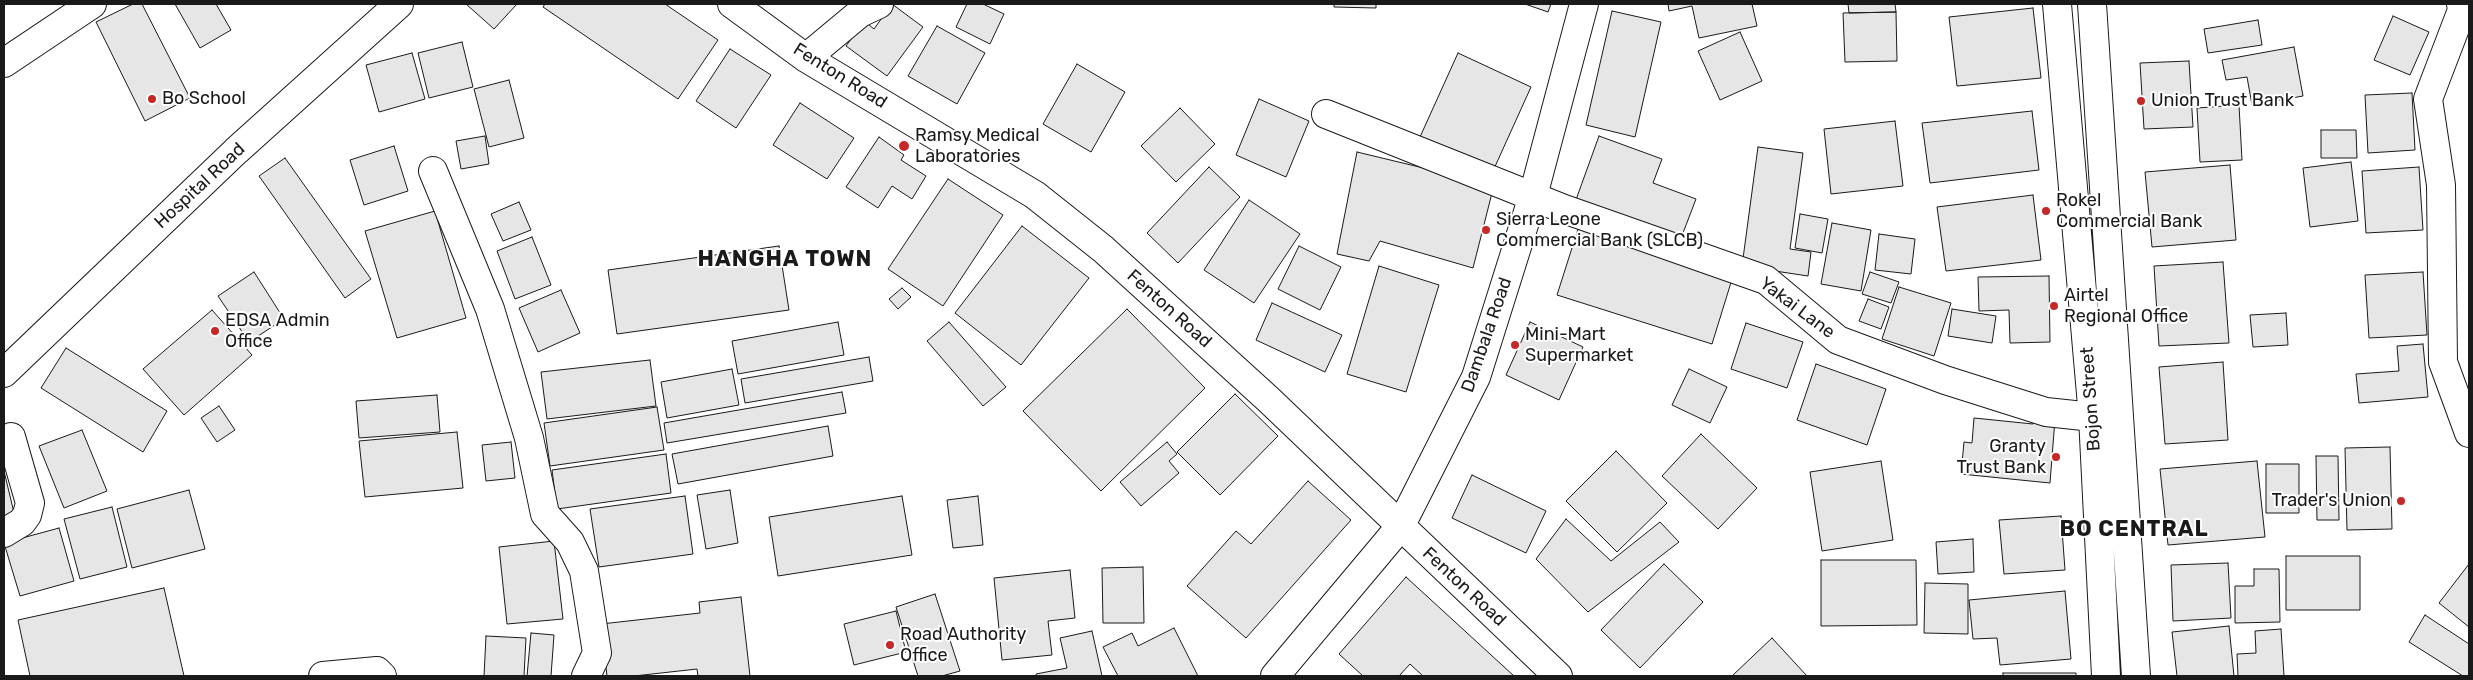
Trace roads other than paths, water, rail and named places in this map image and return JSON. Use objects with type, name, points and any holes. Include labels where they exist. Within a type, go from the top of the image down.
[{"type":"street","points":[[4,63],[92,4]]},
{"type":"street","name":"Hospital Road","points":[[4,373],[236,151],[399,4]]},
{"type":"street","name":"Fenton Road","points":[[732,4],[806,58],[1035,195],[1103,248],[1268,399],[1558,676]]},
{"type":"street","points":[[806,58],[860,13],[879,4]]},
{"type":"street","name":"Dambala Road","points":[[1275,676],[1400,526],[1476,377],[1533,196],[1584,4]]},
{"type":"street","name":"Bojon Street","points":[[2057,4],[2093,417],[2106,676]]},
{"type":"street","name":"Bojon Street","points":[[2092,4],[2136,676]]},
{"type":"street","points":[[2464,8],[2428,99],[2441,185],[2443,362],[2469,433]]},
{"type":"street","name":"Yakai Lane","points":[[1326,114],[1564,209],[1766,280],[1838,340],[1945,380],[2046,412],[2093,417]]},
{"type":"street","points":[[433,171],[490,309],[529,438],[545,514],[570,542],[584,571],[597,654],[586,676]]},
{"type":"street","points":[[4,533],[22,522],[30,503],[11,437]]},
{"type":"street","points":[[323,676],[378,670],[382,676]]},
{"type":"place","name":"Bo School","points":[[152,99]]},
{"type":"place","name":"Union Trust Bank","points":[[2141,101]]},
{"type":"place","name":"Ramsy Medical Laboratories","points":[[904,146]]},
{"type":"place","name":"Rokel Commercial Bank","points":[[2046,211]]},
{"type":"place","name":"Sierra Leone Commercial Bank (SLCB)","points":[[1486,230]]},
{"type":"place","name":"Airtel Regional Office","points":[[2054,306]]},
{"type":"place","name":"EDSA Admin Office","points":[[215,331]]},
{"type":"place","name":"Mini-Mart Supermarket","points":[[1515,345]]},
{"type":"place","name":"Granty Trust Bank","points":[[2056,457]]},
{"type":"place","name":"Trader's Union","points":[[2401,501]]},
{"type":"place","name":"Road Authority Office","points":[[890,645]]},
{"type":"district","name":"HANGHA TOWN","points":[[785,260]]},
{"type":"district","name":"BO CENTRAL","points":[[2134,530]]}]
